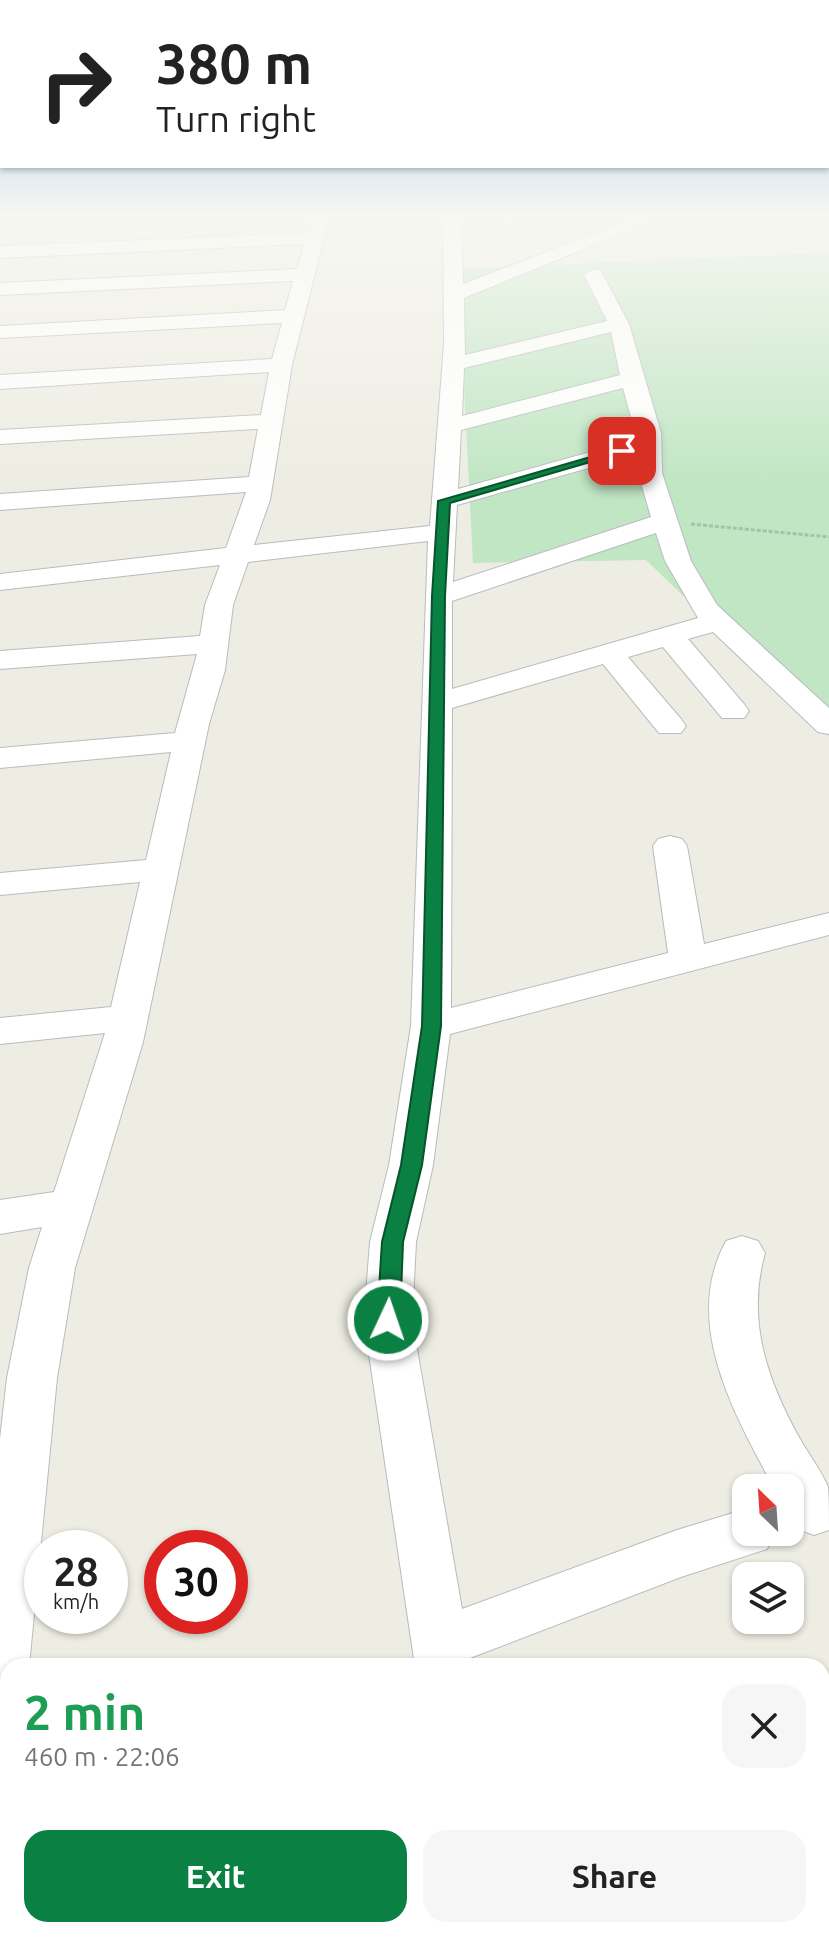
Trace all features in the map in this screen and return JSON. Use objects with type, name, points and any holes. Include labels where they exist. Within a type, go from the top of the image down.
[{"type":"street","points":[[1,1658],[13,1453],[40,1321],[69,1206],[110,1091],[189,741],[215,644],[219,605],[260,484],[281,365],[296,307]]},
{"type":"street","points":[[456,307],[438,596],[431,1026],[411,1165],[393,1242],[388,1320],[442,1655],[677,1554],[732,1537]]},
{"type":"street","points":[[611,307],[619,324],[649,443],[650,473],[678,561],[706,610],[717,622],[829,725]]},
{"type":"street","points":[[0,332],[295,316]]},
{"type":"street","points":[[454,364],[619,324]]},
{"type":"street","points":[[0,382],[281,365]]},
{"type":"street","points":[[449,426],[632,379]]},
{"type":"street","points":[[0,437],[270,421]]},
{"type":"street","points":[[0,582],[237,553],[443,517],[649,443]]},
{"type":"street","points":[[0,502],[260,484]]},
{"type":"street","points":[[438,596],[665,521]]},
{"type":"street","points":[[436,703],[717,622]]},
{"type":"street","points":[[670,636],[733,711]]},
{"type":"street","points":[[0,660],[215,644]]},
{"type":"street","points":[[609,653],[670,726]]},
{"type":"street","points":[[0,758],[189,741]]},
{"type":"street","points":[[670,846],[688,961]]},
{"type":"street","points":[[0,884],[162,869]]},
{"type":"street","points":[[431,1026],[829,924]]},
{"type":"street","points":[[0,1031],[128,1018]]},
{"type":"street","points":[[0,1217],[69,1206]]},
{"type":"street","points":[[742,1253],[733,1272],[736,1348],[757,1402],[811,1513]]},
{"type":"path","points":[[665,521],[795,531],[829,537]]},
{"type":"green space","points":[[460,307],[829,307],[829,736],[646,560],[473,563]]},
{"type":"route","points":[[388,1320],[393,1242],[411,1165],[431,1026],[438,596],[444,501],[457,500],[622,451]]}]
